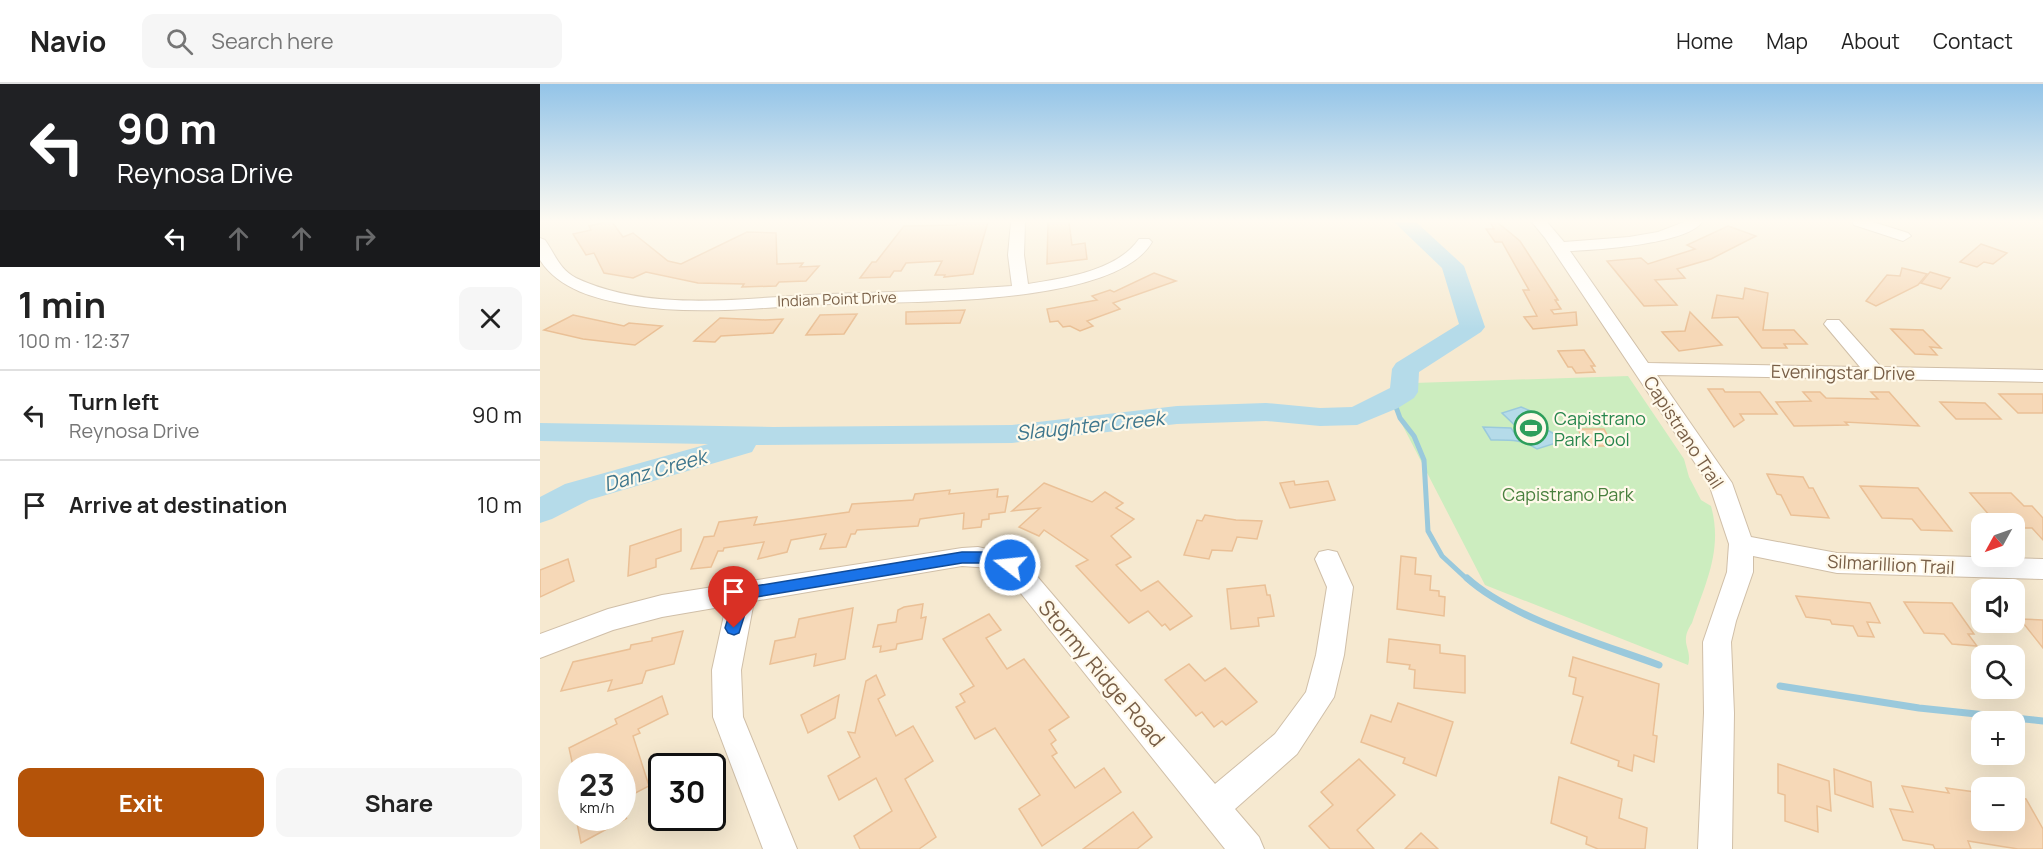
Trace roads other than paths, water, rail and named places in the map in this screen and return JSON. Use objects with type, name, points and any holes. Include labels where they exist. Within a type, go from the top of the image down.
[{"type":"street","name":"Indian Point Drive","points":[[547,258],[556,271],[568,280],[602,293],[664,303],[706,304],[1021,290],[1070,280],[1110,267],[1127,258]]},
{"type":"street","points":[[1016,258],[1021,290]]},
{"type":"street","name":"Capistrano Trail","points":[[1567,258],[1720,483],[1741,544],[1740,572],[1722,621],[1717,642],[1719,713],[1715,849]]},
{"type":"street","points":[[1833,324],[1875,372]]},
{"type":"street","name":"Eveningstar Drive","points":[[1642,369],[2043,376]]},
{"type":"street","name":"Silmarillion Trail","points":[[1741,544],[1837,563],[2043,569]]},
{"type":"street","name":"Stormy Ridge Road","points":[[540,646],[584,628],[632,613],[962,557],[1000,559],[1020,574],[1247,849]]},
{"type":"street","points":[[1213,807],[1286,744],[1319,697],[1330,655],[1340,587],[1328,559]]},
{"type":"street","points":[[743,593],[729,646],[724,683],[725,700],[728,717],[780,849]]},
{"type":"water","name":"Capistrano Park Pool","points":[[1521,407],[1536,413],[1537,424],[1556,435],[1556,443],[1537,449],[1521,442],[1491,440],[1483,427],[1511,428],[1515,434],[1520,436],[1524,434],[1502,413]]},
{"type":"waterway","name":"Slaughter Creek","points":[[540,432],[773,436],[1012,434],[1177,415],[1266,412],[1320,417],[1357,416],[1404,392],[1406,369],[1472,327],[1453,266],[1444,258]]},
{"type":"waterway","points":[[1396,397],[1396,407],[1400,418],[1414,436],[1424,460],[1428,531],[1442,556],[1468,580]]},
{"type":"waterway","name":"Danz Creek","points":[[540,511],[577,492],[741,445]]},
{"type":"waterway","points":[[1467,578],[1508,606],[1532,618],[1659,665]]},
{"type":"waterway","points":[[1780,686],[1919,708],[2043,721]]},
{"type":"place","name":"Capistrano Park Pool","points":[[1531,428]]},
{"type":"park label","name":"Capistrano Park","points":[[1568,494]]}]
